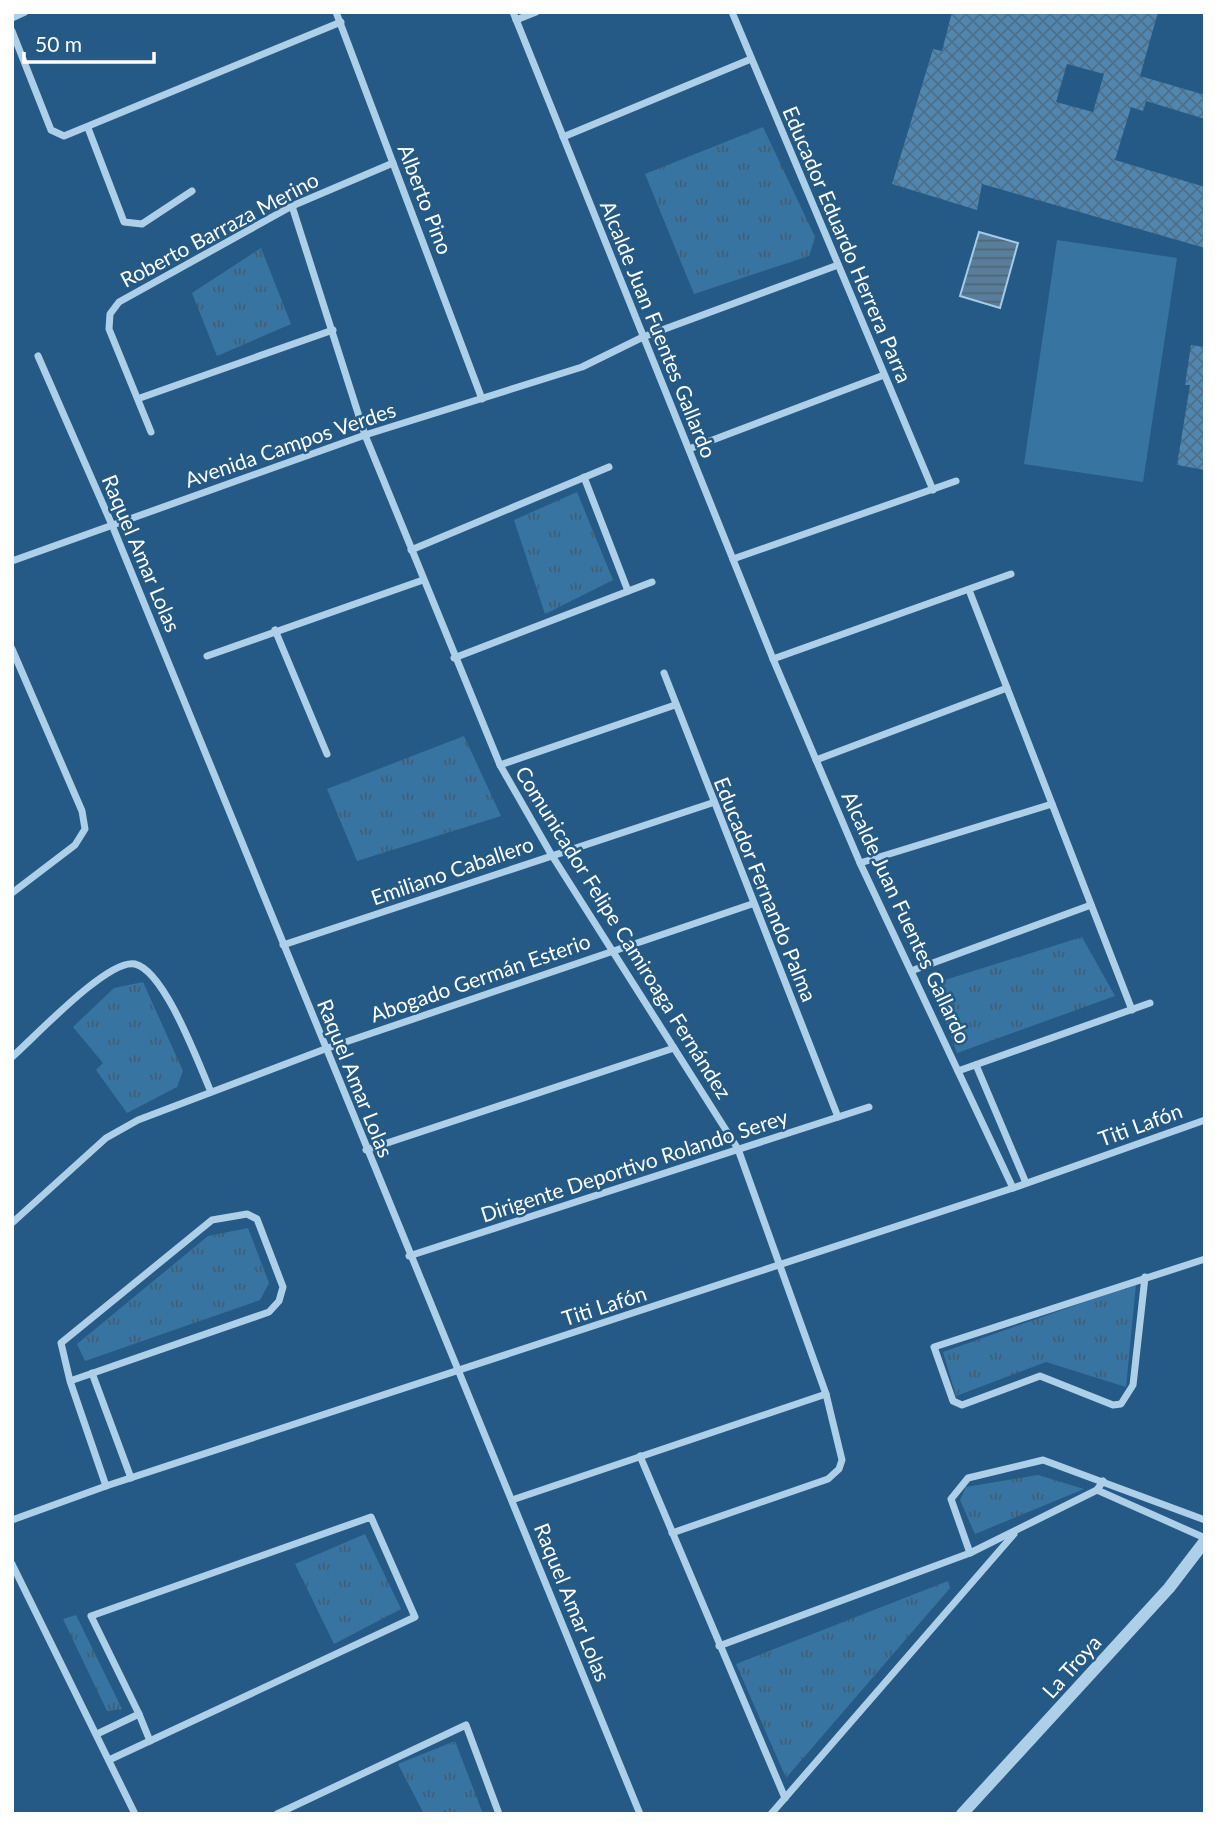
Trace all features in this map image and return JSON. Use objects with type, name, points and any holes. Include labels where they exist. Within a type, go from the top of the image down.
[{"type":"street","points":[[12,18],[25,12]]},
{"type":"street","name":"Alberto Pino","points":[[337,12],[482,399]]},
{"type":"street","points":[[514,16],[536,12]]},
{"type":"street","name":"Educador Eduardo Herrera Parra","points":[[732,12],[933,490]]},
{"type":"street","name":"Alcalde Juan Fuentes Gallardo","points":[[514,16],[773,659],[860,863],[1013,1188]]},
{"type":"street","points":[[12,31],[51,130],[64,136],[341,22]]},
{"type":"street","points":[[563,137],[751,59]]},
{"type":"street","points":[[88,128],[124,222],[142,225],[192,191]]},
{"type":"street","name":"Roberto Barraza Merino","points":[[151,432],[109,329],[110,314],[119,302],[292,206],[393,163]]},
{"type":"street","name":"Comunicador Felipe Camiroaga Fernández","points":[[292,206],[365,435],[500,765],[551,854],[738,1149],[826,1394],[842,1460],[839,1469],[828,1479],[672,1533]]},
{"type":"street","name":"Avenida Campos Verdes","points":[[12,562],[365,435],[582,367],[643,337],[838,265]]},
{"type":"street","points":[[139,398],[333,330]]},
{"type":"street","name":"Raquel Amar Lolas","points":[[38,356],[112,524],[409,1256],[640,1814]]},
{"type":"street","points":[[689,449],[884,375]]},
{"type":"street","points":[[411,551],[609,467]]},
{"type":"street","points":[[584,477],[628,591]]},
{"type":"street","points":[[733,559],[956,481]]},
{"type":"street","points":[[773,659],[1011,574]]},
{"type":"street","points":[[207,656],[423,580]]},
{"type":"street","points":[[454,658],[652,582]]},
{"type":"street","points":[[969,590],[1132,1010]]},
{"type":"street","points":[[275,630],[327,754]]},
{"type":"street","points":[[12,649],[82,811],[85,829],[75,845],[12,893]]},
{"type":"street","name":"Educador Fernando Palma","points":[[664,673],[712,803],[838,1117]]},
{"type":"street","points":[[817,760],[1007,688]]},
{"type":"street","points":[[500,765],[675,705]]},
{"type":"street","name":"Emiliano Caballero","points":[[283,945],[551,854],[712,803]]},
{"type":"street","points":[[860,863],[1052,804]]},
{"type":"street","name":"Abogado Germán Esterio","points":[[12,1223],[106,1138],[138,1120],[325,1049],[752,904]]},
{"type":"street","points":[[912,971],[1091,905]]},
{"type":"street","points":[[12,1057],[95,982],[119,965],[135,964],[150,972],[163,990],[211,1092]]},
{"type":"street","points":[[958,1071],[1150,1003]]},
{"type":"street","points":[[366,1150],[674,1048]]},
{"type":"street","name":"Alcalde Juan Fuentes Gallardo","points":[[976,1065],[1026,1183]]},
{"type":"street","name":"Dirigente Deportivo Rolando Serey","points":[[409,1256],[869,1107]]},
{"type":"street","name":"Titi Lafón","points":[[12,1520],[106,1486],[457,1373],[1013,1188],[1205,1120]]},
{"type":"street","points":[[70,1381],[269,1312],[279,1301],[283,1287],[257,1219],[247,1213],[212,1220],[61,1343],[70,1381],[106,1486]]},
{"type":"street","points":[[1145,1277],[1133,1385],[1121,1404],[1113,1405],[1040,1376],[962,1405],[953,1401],[934,1347],[1145,1277],[1205,1259]]},
{"type":"street","points":[[92,1373],[131,1478]]},
{"type":"street","points":[[512,1500],[826,1394]]},
{"type":"street","points":[[640,1456],[785,1798]]},
{"type":"street","points":[[970,1553],[951,1499],[968,1478],[1043,1460],[1205,1520]]},
{"type":"street","points":[[719,1646],[970,1553],[1097,1490],[1103,1481]]},
{"type":"street","points":[[1097,1490],[1205,1539]]},
{"type":"street","points":[[109,1760],[150,1741],[415,1617],[371,1517],[91,1616],[150,1741]]},
{"type":"street","points":[[771,1814],[1017,1530]]},
{"type":"street","name":"La Troya","points":[[962,1814],[1169,1588],[1205,1539]]},
{"type":"street","points":[[12,1563],[135,1814]]},
{"type":"street","points":[[97,1734],[139,1714]]},
{"type":"street","points":[[277,1814],[466,1725],[499,1814]]},
{"type":"green space","points":[[763,127],[815,237],[809,256],[694,294],[645,174]]},
{"type":"green space","points":[[1057,240],[1177,258],[1143,482],[1024,464]]},
{"type":"green space","points":[[261,248],[291,324],[217,356],[192,293]]},
{"type":"green space","points":[[577,492],[613,580],[545,614],[514,520]]},
{"type":"green space","points":[[464,736],[501,816],[357,861],[327,789]]},
{"type":"green space","points":[[1082,937],[1115,996],[957,1053],[932,984]]},
{"type":"green space","points":[[143,982],[183,1071],[177,1087],[127,1113],[96,1070],[103,1063],[73,1027],[114,988]]},
{"type":"green space","points":[[248,1228],[269,1283],[260,1300],[85,1361],[77,1344],[208,1236]]},
{"type":"green space","points":[[1136,1284],[1126,1387],[1046,1362],[956,1396],[943,1352]]},
{"type":"green space","points":[[1038,1475],[1084,1489],[975,1534],[960,1500],[966,1487]]},
{"type":"green space","points":[[365,1534],[401,1609],[334,1644],[295,1564]]},
{"type":"green space","points":[[948,1581],[950,1588],[786,1778],[736,1664]]},
{"type":"green space","points":[[76,1615],[122,1709],[107,1711],[63,1619]]},
{"type":"green space","points":[[455,1741],[483,1814],[424,1814],[398,1764]]},
{"type":"shaded area","points":[[979,232],[1018,243],[1000,308],[960,296]]},
{"type":"building","points":[[952,12],[1158,12],[1140,76],[1205,95],[1205,119],[1146,101],[1143,111],[1131,107],[1115,160],[1205,187],[1205,248],[982,184],[977,210],[892,184],[933,49],[942,51]],"holes":[[[1067,64],[1104,74],[1093,112],[1056,102]]]},
{"type":"building","points":[[1191,345],[1205,347],[1205,470],[1177,465],[1190,385],[1185,385]]}]
